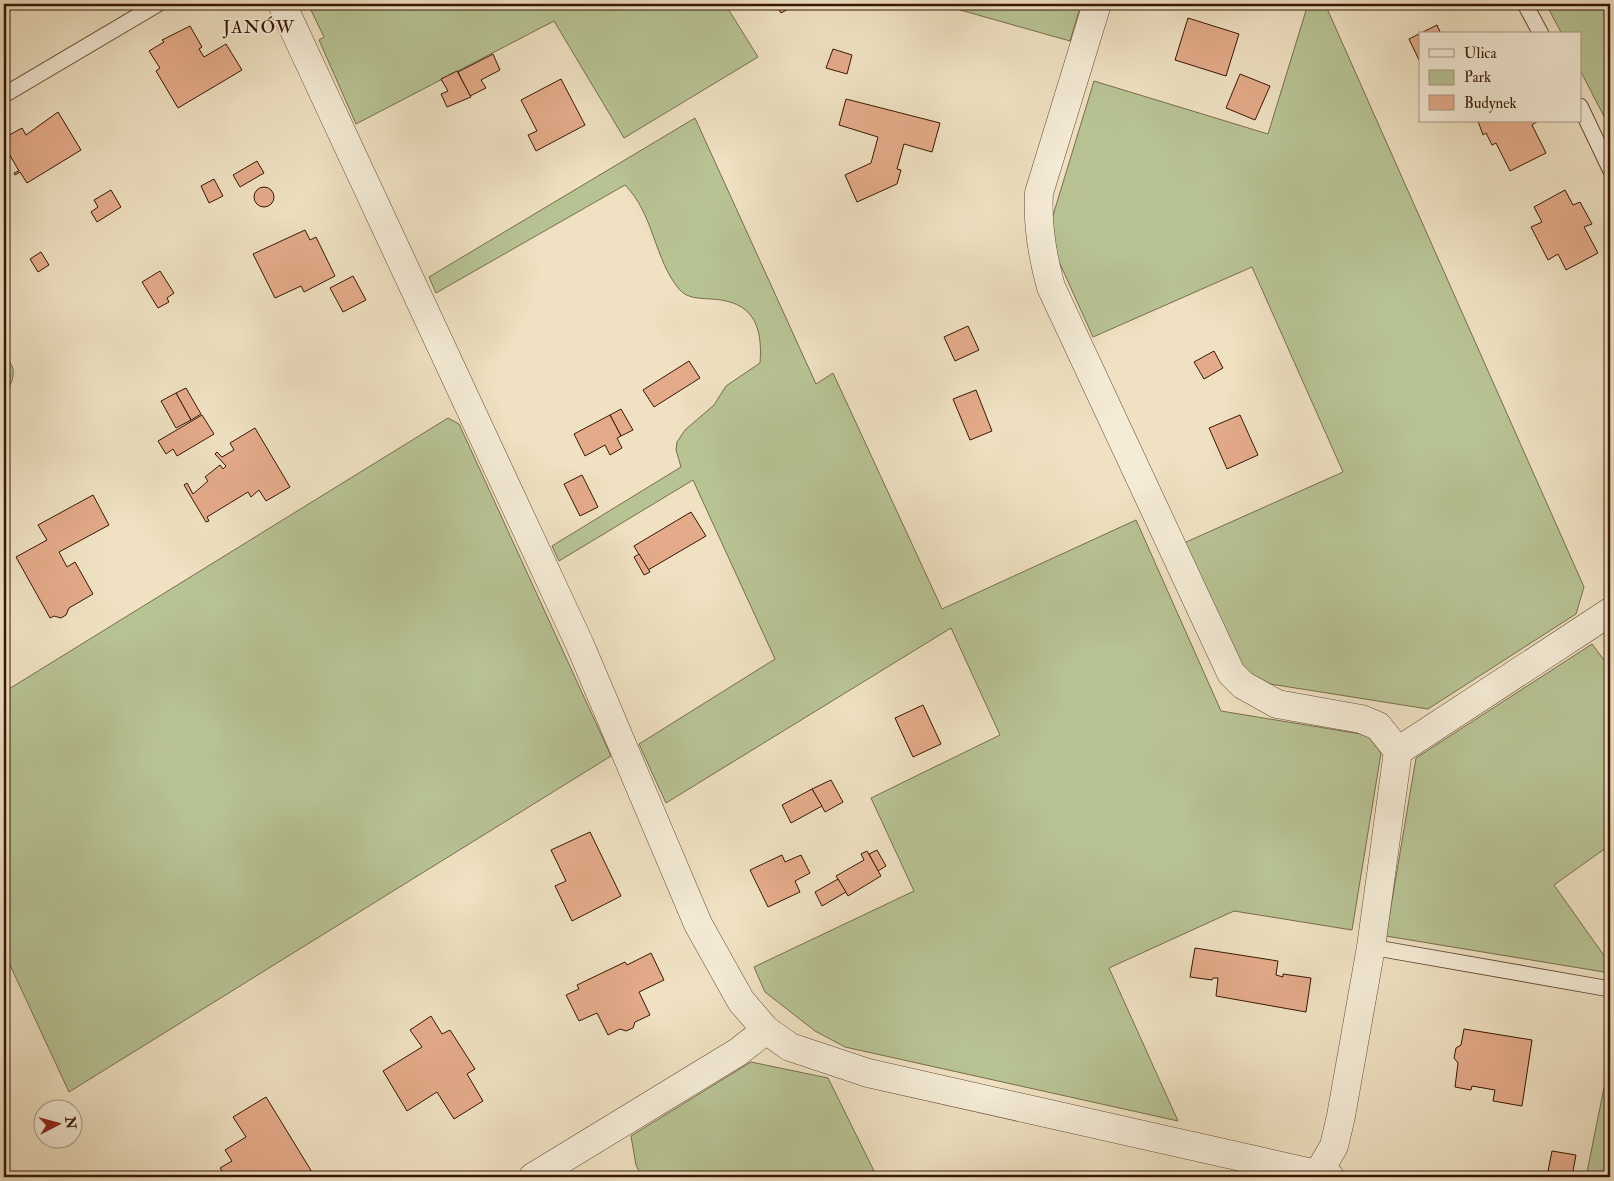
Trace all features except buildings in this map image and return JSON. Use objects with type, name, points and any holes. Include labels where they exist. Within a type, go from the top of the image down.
[{"type":"street","points":[[282,4],[580,645],[698,924],[741,1001],[766,1030],[790,1047],[868,1073],[1324,1176],[1341,1116],[1371,946],[1398,752],[1378,726],[1361,719],[1276,704],[1242,685],[1231,673],[1051,287],[1041,251],[1038,228],[1040,193],[1097,4]]},
{"type":"street","points":[[1398,752],[1610,612]]},
{"type":"street","points":[[533,1177],[738,1052],[766,1030]]},
{"type":"lane","points":[[4,95],[158,4]]},
{"type":"lane","points":[[1525,4],[1540,32]]},
{"type":"lane","points":[[1582,110],[1610,168]]},
{"type":"lane","points":[[1371,946],[1610,989]]},
{"type":"green space","points":[[308,4],[725,4],[758,57],[624,138],[554,21],[356,124],[319,40],[324,37]]},
{"type":"green space","points":[[939,4],[1081,4],[1070,41]]},
{"type":"green space","points":[[1308,4],[1325,4],[1584,587],[1576,614],[1428,709],[1245,680],[1184,543],[1343,472],[1252,267],[1093,337],[1047,235],[1094,81],[1268,134]]},
{"type":"green space","points":[[1546,4],[1610,4],[1610,128],[1582,74],[1582,32],[1561,32]]},
{"type":"green space","points":[[695,118],[816,384],[833,373],[942,609],[1136,520],[1221,711],[1367,735],[1381,753],[1352,930],[1234,911],[1109,968],[1178,1121],[845,1047],[815,1031],[765,992],[754,967],[914,891],[871,798],[1000,735],[951,628],[666,803],[639,744],[775,659],[693,480],[559,561],[552,546],[681,467],[676,450],[677,442],[685,430],[714,405],[726,386],[760,363],[757,326],[752,317],[736,304],[686,295],[679,289],[664,264],[642,209],[625,185],[436,293],[429,277]]},
{"type":"green space","points":[[4,357],[12,366],[13,376],[4,396]]},
{"type":"green space","points":[[448,418],[459,424],[611,756],[69,1092],[4,952],[4,692]]},
{"type":"green space","points":[[1592,644],[1610,668],[1610,845],[1554,885],[1610,964],[1610,973],[1386,936],[1416,758]]},
{"type":"green space","points":[[1610,1058],[1610,1177],[1586,1177]]},
{"type":"green space","points":[[751,1062],[828,1078],[877,1177],[642,1177],[636,1165],[631,1136]]},
{"type":"district","name":"JANÓW","points":[[259,27]]}]
